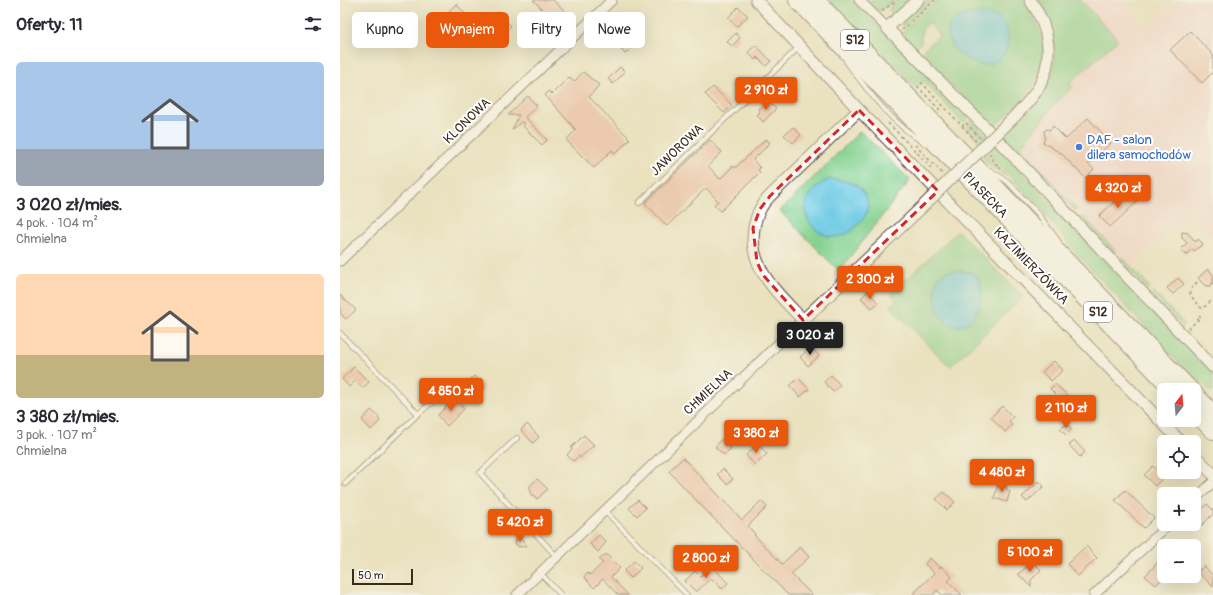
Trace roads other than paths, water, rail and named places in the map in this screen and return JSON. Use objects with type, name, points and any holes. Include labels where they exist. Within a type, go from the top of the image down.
[{"type":"highway","name":"PIASECKA","points":[[797,0],[1166,383]]},
{"type":"highway","name":"PIASECKA","points":[[816,0],[964,152],[1184,383]]},
{"type":"highway","points":[[1201,400],[1213,413]]},
{"type":"highway","points":[[1201,419],[1213,431]]},
{"type":"street","name":"KLONOWA","points":[[340,261],[612,0]]},
{"type":"street","name":"KAZIMIERZÓWKA","points":[[756,0],[859,110],[1175,435]]},
{"type":"street","points":[[859,0],[997,139],[1213,367]]},
{"type":"street","points":[[886,28],[918,0]]},
{"type":"street","name":"CHMIELNA","points":[[517,595],[1012,119],[1036,91],[1045,74],[1047,65],[1049,48],[1045,29],[1042,20],[1030,0]]},
{"type":"street","points":[[804,320],[764,275],[757,262],[753,249],[753,228],[760,209],[770,196],[859,110]]},
{"type":"street","points":[[1201,462],[1213,474]]},
{"type":"street","points":[[1201,493],[1213,482]]},
{"type":"street","points":[[1094,595],[1162,531]]},
{"type":"lane","name":"JAWOROWA","points":[[639,203],[800,46]]},
{"type":"lane","points":[[340,333],[418,414]]},
{"type":"lane","points":[[345,484],[418,414],[454,384]]},
{"type":"lane","points":[[517,438],[480,473],[557,557]]},
{"type":"lane","points":[[605,510],[687,595]]},
{"type":"lane","points":[[540,573],[561,595]]},
{"type":"water","points":[[974,13],[994,15],[1003,21],[1008,33],[1005,52],[996,61],[990,64],[972,62],[963,57],[950,42],[948,34],[950,25],[959,17]]},
{"type":"water","points":[[830,179],[848,182],[859,187],[867,200],[868,206],[865,216],[854,229],[849,233],[832,237],[822,234],[813,227],[808,218],[806,208],[808,197],[816,187]]},
{"type":"water","points":[[949,271],[963,271],[975,274],[979,280],[981,297],[975,315],[970,321],[963,325],[954,326],[944,320],[938,311],[935,299],[935,287],[939,277],[942,274]]},
{"type":"place","name":"DAF - salon dilera samochodów","points":[[1079,147]]}]
